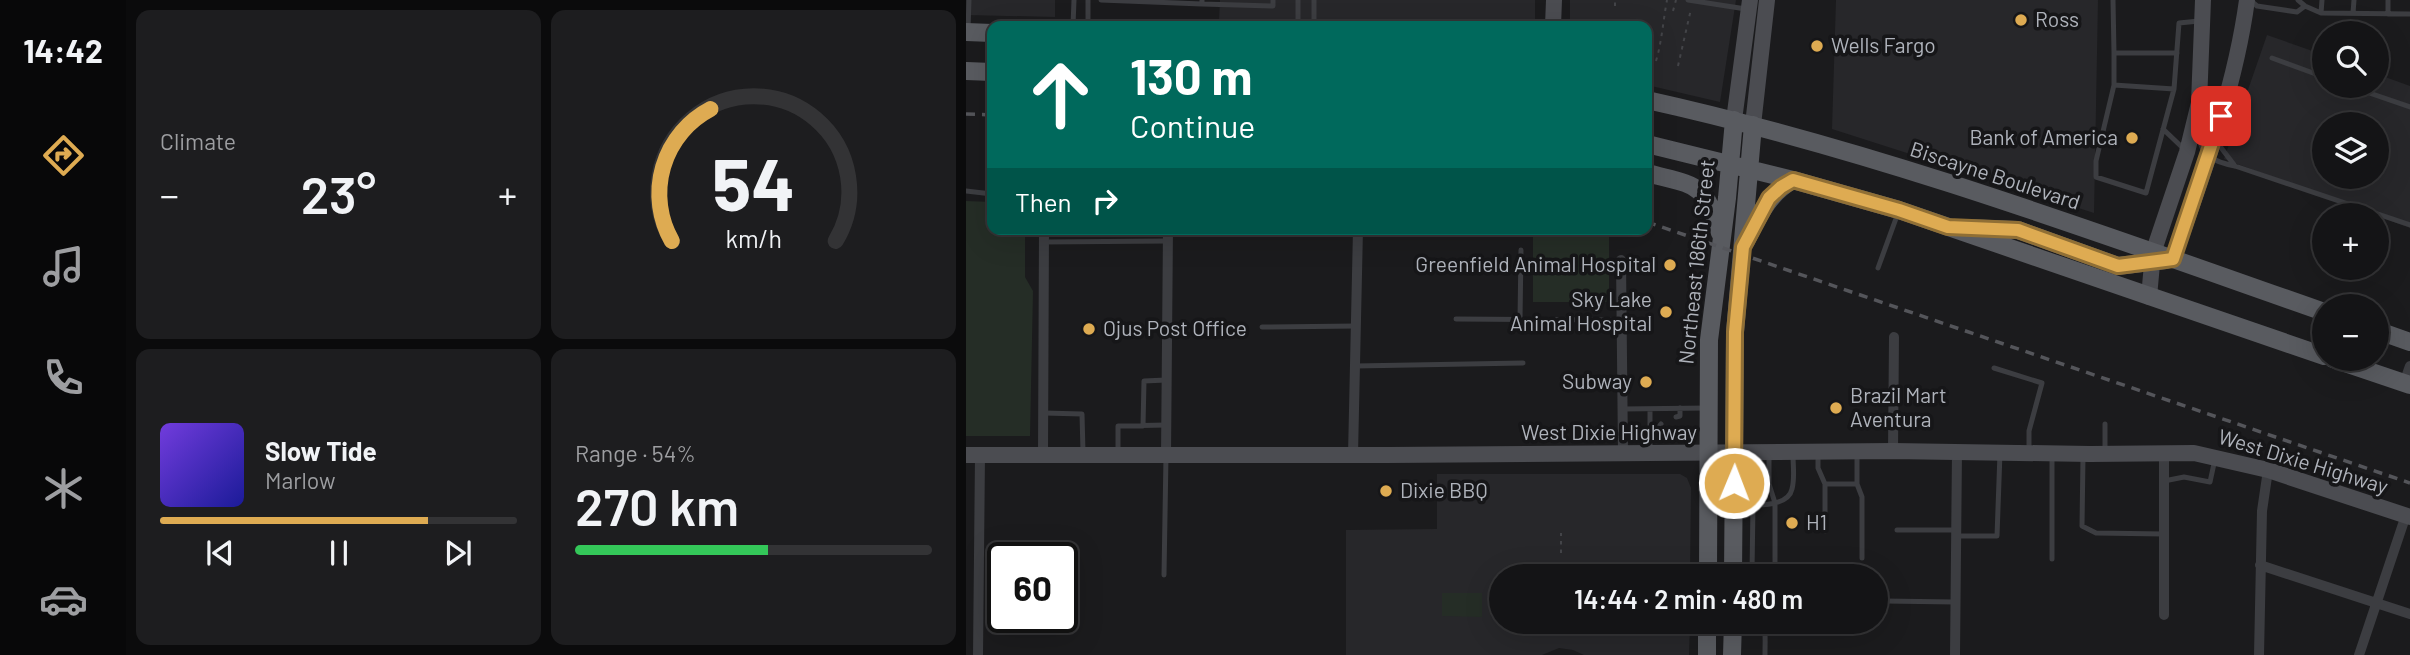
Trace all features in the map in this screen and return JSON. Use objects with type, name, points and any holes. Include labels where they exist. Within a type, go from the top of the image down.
[{"type":"main road","points":[[967,32],[987,33]]},
{"type":"main road","points":[[966,71],[987,72]]},
{"type":"main road","name":"Biscayne Boulevard","points":[[1652,101],[1753,125],[1951,184],[2152,257],[2173,259],[2312,308]]},
{"type":"main road","name":"Northeast 186th Street","points":[[1708,564],[1709,340],[1734,120]]},
{"type":"main road","name":"Northeast 186th Street","points":[[1733,564],[1735,332],[1753,125]]},
{"type":"main road","points":[[1652,145],[1793,180],[1899,210],[2312,352]]},
{"type":"main road","points":[[1652,174],[1702,192],[1711,206],[1722,240]]},
{"type":"main road","points":[[1743,247],[1769,198],[1793,180]]},
{"type":"main road","points":[[1948,227],[2018,230],[2118,266],[2152,257]]},
{"type":"main road","points":[[2389,335],[2410,342]]},
{"type":"main road","points":[[2380,371],[2408,378]]},
{"type":"main road","points":[[1707,634],[1707,655]]},
{"type":"main road","points":[[1732,634],[1732,655]]},
{"type":"street","points":[[1553,21],[1554,0]]},
{"type":"street","points":[[1753,125],[1767,0]]},
{"type":"street","points":[[2149,297],[2152,257],[2187,152],[2199,103],[2203,0]]},
{"type":"street","points":[[2173,259],[2214,139],[2241,47],[2248,0]]},
{"type":"street","points":[[1734,120],[1749,4]]},
{"type":"street","points":[[1043,455],[1044,235]]},
{"type":"street","points":[[1166,455],[1168,235]]},
{"type":"street","points":[[1353,455],[1358,235]]},
{"type":"street","points":[[1621,260],[1623,454]]},
{"type":"street","points":[[1893,451],[1894,337]]},
{"type":"street","name":"West Dixie Highway","points":[[973,455],[1708,454],[1857,451],[2194,453],[2268,470],[2408,516]]},
{"type":"street","points":[[1955,655],[1957,451]]},
{"type":"street","points":[[2164,452],[2164,615]]},
{"type":"street","points":[[973,455],[978,655]]},
{"type":"street","points":[[2259,655],[2262,511],[2268,470]]},
{"type":"street","points":[[2359,655],[2408,516]]},
{"type":"street","points":[[2260,565],[2410,614]]},
{"type":"lane","points":[[967,32],[969,0]]},
{"type":"lane","points":[[1073,21],[1074,0]]},
{"type":"lane","points":[[1088,0],[1088,21]]},
{"type":"lane","points":[[1101,0],[1273,6],[1273,0]]},
{"type":"lane","points":[[1298,0],[1298,21]]},
{"type":"lane","points":[[1314,0],[1314,21]]},
{"type":"lane","points":[[1690,0],[1749,4]]},
{"type":"lane","points":[[2113,0],[2114,85],[2096,161],[2096,177],[2146,193],[2174,89],[2179,23],[2202,20]]},
{"type":"lane","points":[[2248,0],[2258,6],[2297,12],[2305,6]]},
{"type":"lane","points":[[2298,0],[2322,13],[2410,14]]},
{"type":"lane","points":[[2322,0],[2322,13]]},
{"type":"lane","points":[[2353,13],[2354,0]]},
{"type":"lane","points":[[2388,0],[2388,14]]},
{"type":"lane","points":[[2114,53],[2177,54]]},
{"type":"lane","points":[[2272,58],[2312,73]]},
{"type":"lane","points":[[2114,85],[2174,89]]},
{"type":"lane","points":[[2384,98],[2410,107]]},
{"type":"lane","points":[[2195,117],[2201,148],[2214,162],[2235,166],[2344,203]]},
{"type":"lane","points":[[2163,130],[2187,152]]},
{"type":"lane","points":[[2214,139],[2235,166]]},
{"type":"lane","points":[[966,191],[987,193]]},
{"type":"lane","points":[[1878,268],[1899,210]]},
{"type":"lane","points":[[2389,218],[2410,225]]},
{"type":"lane","points":[[1044,242],[1168,235]]},
{"type":"lane","points":[[1520,320],[1521,250]]},
{"type":"lane","points":[[1456,319],[1622,320]]},
{"type":"lane","points":[[1262,327],[1356,326]]},
{"type":"lane","points":[[1355,366],[1523,363]]},
{"type":"lane","points":[[1994,368],[2042,383],[2029,430],[2029,453]]},
{"type":"lane","points":[[1143,426],[1144,381],[1166,380]]},
{"type":"lane","points":[[1678,418],[1680,408]]},
{"type":"lane","points":[[1623,409],[1708,408]]},
{"type":"lane","points":[[1650,409],[1658,428],[1650,454]]},
{"type":"lane","points":[[1044,413],[1082,415],[1082,455]]},
{"type":"lane","points":[[2105,424],[2105,453]]},
{"type":"lane","points":[[1118,455],[1118,426],[1166,425]]},
{"type":"lane","points":[[1857,451],[1857,484],[1862,497],[1862,558]]},
{"type":"lane","points":[[1734,505],[1775,503],[1788,497],[1792,490],[1793,452]]},
{"type":"lane","points":[[1818,452],[1818,468],[1825,484],[1825,531]]},
{"type":"lane","points":[[1897,530],[1997,536],[2000,452]]},
{"type":"lane","points":[[1769,453],[1769,484],[1775,503],[1776,564]]},
{"type":"lane","points":[[2052,453],[2052,559]]},
{"type":"lane","points":[[2083,454],[2082,526],[2096,533],[2164,534]]},
{"type":"lane","points":[[1164,575],[1166,455]]},
{"type":"lane","points":[[2164,481],[2184,477],[2210,482],[2216,456]]},
{"type":"lane","points":[[1825,484],[1857,484]]},
{"type":"lane","points":[[1752,504],[1752,564]]},
{"type":"lane","points":[[1767,525],[1775,525]]},
{"type":"lane","points":[[1767,539],[1775,539]]},
{"type":"lane","points":[[1767,553],[1775,553]]},
{"type":"lane","points":[[1888,601],[1955,603]]},
{"type":"lane","points":[[1765,634],[1765,655]]},
{"type":"path","points":[[1615,0],[1615,6]]},
{"type":"path","points":[[1656,61],[1663,36],[1662,22],[1667,0]]},
{"type":"path","points":[[1673,11],[1676,0]]},
{"type":"path","points":[[1678,66],[1690,0]]},
{"type":"path","points":[[1561,533],[1561,553]]},
{"type":"shaded area","points":[[966,0],[1055,0],[1055,17],[966,15]]},
{"type":"shaded area","points":[[1220,0],[1535,0],[1535,21],[1219,21]]},
{"type":"shaded area","points":[[1570,0],[1736,0],[1720,102],[1652,86],[1652,21],[1570,21]]},
{"type":"shaded area","points":[[1836,0],[2098,0],[2094,213],[1832,129]]},
{"type":"shaded area","points":[[2267,35],[2312,51],[2312,98],[2389,98],[2389,78],[2410,86],[2410,228],[2389,220],[2389,203],[2343,203],[2224,159]]},
{"type":"shaded area","points":[[966,201],[987,202],[987,235],[1025,235],[1025,277],[1033,291],[1030,436],[966,436]]},
{"type":"shaded area","points":[[1533,235],[1609,235],[1609,302],[1533,302]]},
{"type":"shaded area","points":[[1437,474],[1680,474],[1687,478],[1691,488],[1690,564],[1489,564],[1489,634],[1690,634],[1689,655],[1584,655],[1559,648],[1542,655],[1346,655],[1346,530],[1437,529]]},
{"type":"shaded area","points":[[1442,593],[1482,593],[1482,617],[1442,616]]},
{"type":"railway","points":[[966,114],[987,115]]},
{"type":"railway","points":[[1652,224],[2410,483]]},
{"type":"place","name":"Ross","points":[[2021,20]]},
{"type":"place","name":"Wells Fargo","points":[[1817,46]]},
{"type":"place","name":"Bank of America","points":[[2132,138]]},
{"type":"place","name":"Greenfield Animal Hospital","points":[[1670,265]]},
{"type":"place","name":"Sky Lake Animal Hospital","points":[[1666,312]]},
{"type":"place","name":"Ojus Post Office","points":[[1089,329]]},
{"type":"place","name":"Subway","points":[[1646,382]]},
{"type":"place","name":"Brazil Mart Aventura","points":[[1836,408]]},
{"type":"place","name":"Dixie BBQ","points":[[1386,491]]},
{"type":"place","name":"H1","points":[[1792,523]]},
{"type":"route","points":[[1734,483],[1735,332],[1743,247],[1769,198],[1781,187],[1793,180],[1948,227],[2018,230],[2118,266],[2173,259],[2221,116]]}]
